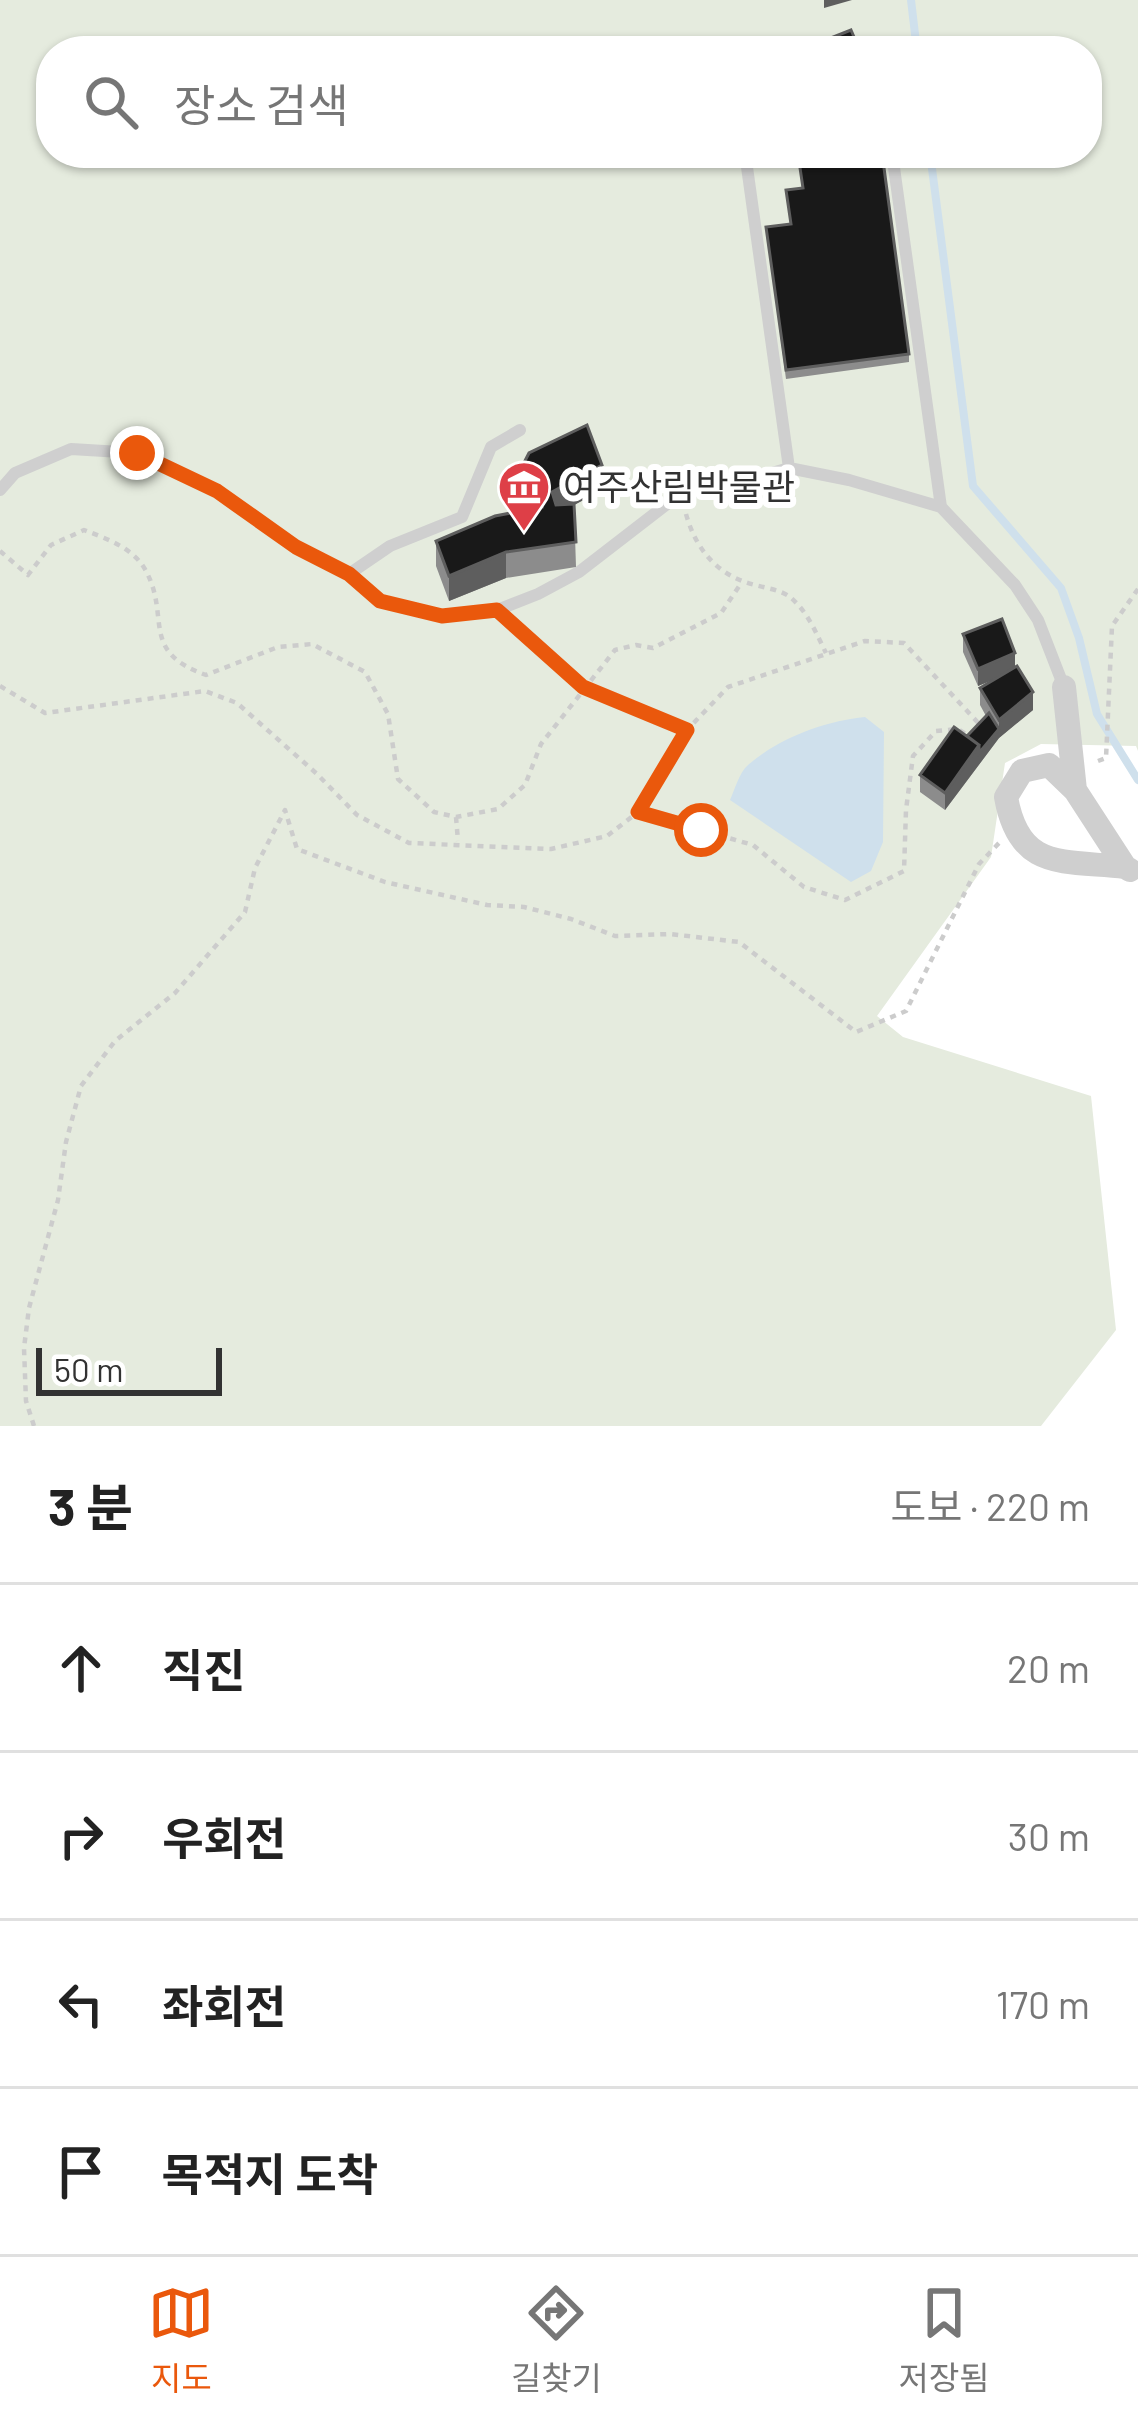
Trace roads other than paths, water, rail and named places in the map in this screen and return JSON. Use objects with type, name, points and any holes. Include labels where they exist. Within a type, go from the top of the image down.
[{"type":"street","points":[[1064,687],[1074,779],[1131,871]]},
{"type":"street","points":[[1074,779],[1049,765],[1022,771],[1006,796],[1012,829],[1042,858],[1131,871]]},
{"type":"lane","points":[[747,168],[789,468]]},
{"type":"lane","points":[[894,168],[941,507]]},
{"type":"lane","points":[[349,574],[390,546],[462,517],[491,447],[520,430]]},
{"type":"lane","points":[[0,490],[15,473],[70,449],[137,453],[217,491],[296,547],[349,574],[380,601],[442,616],[497,610],[579,572],[680,494],[789,468],[941,507],[1016,584],[1039,620],[1064,687]]},
{"type":"water","points":[[865,717],[884,732],[883,842],[871,871],[851,882],[730,800],[745,768],[760,755],[819,727]]},
{"type":"waterway","points":[[911,0],[915,36]]},
{"type":"waterway","points":[[932,168],[973,486],[1061,588],[1097,714],[1138,780]]},
{"type":"place","name":"여주산림박물관","points":[[524,533]]}]
